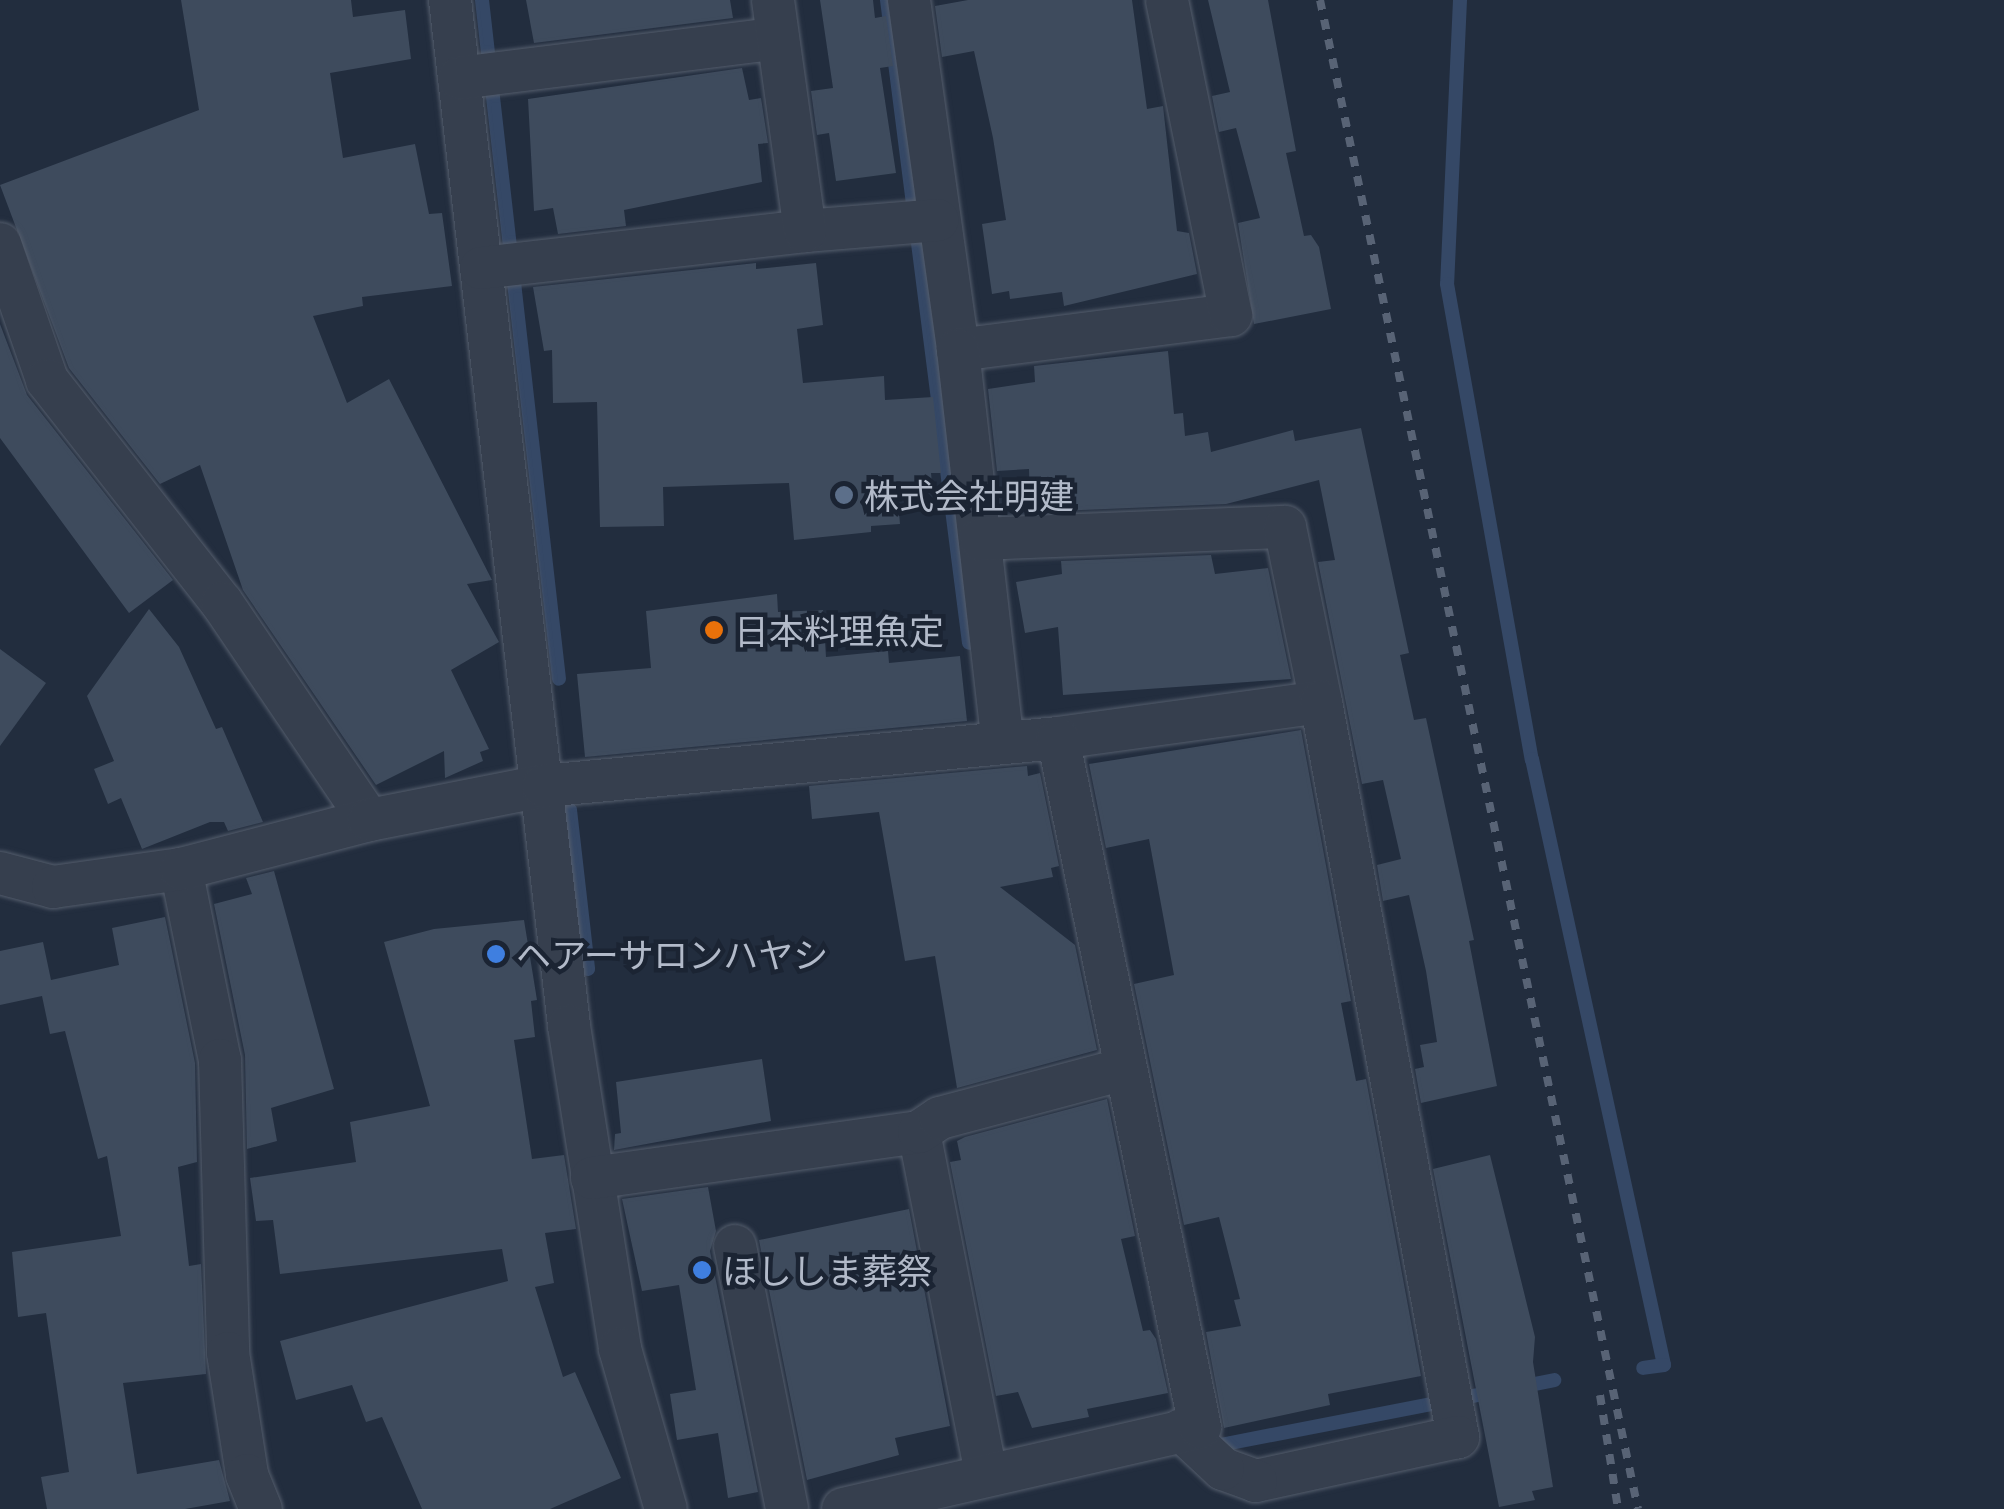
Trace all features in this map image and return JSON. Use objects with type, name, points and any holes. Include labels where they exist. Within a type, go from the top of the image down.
[{"type":"street","points":[[450,0],[482,75],[504,265],[543,786],[592,1178],[620,1349],[666,1509]]},
{"type":"street","points":[[909,0],[920,221],[958,350],[1003,742]]},
{"type":"street","points":[[958,350],[1231,315],[1167,0]]},
{"type":"street","points":[[482,75],[776,19],[804,232]]},
{"type":"street","points":[[504,265],[920,221]]},
{"type":"street","points":[[0,244],[47,380],[222,603],[368,820]]},
{"type":"street","points":[[842,1509],[986,1473],[1195,1445],[1256,1482],[1458,1437],[1285,527],[982,540]]},
{"type":"street","points":[[0,872],[53,887],[181,870],[368,820],[543,786],[1058,738],[1321,702]]},
{"type":"street","points":[[1058,738],[1200,1426],[1195,1445]]},
{"type":"street","points":[[181,870],[220,1060],[228,1353],[247,1475],[262,1509]]},
{"type":"street","points":[[592,1178],[919,1132],[940,1118],[1124,1070]]},
{"type":"street","points":[[919,1132],[986,1473]]},
{"type":"street","points":[[734,1246],[787,1509]]},
{"type":"building","points":[[181,0],[351,0],[353,17],[405,10],[411,59],[330,73],[343,158],[415,144],[429,214],[442,213],[452,286],[362,297],[363,306],[313,316],[347,403],[389,379],[492,580],[467,584],[499,642],[451,670],[489,749],[480,752],[483,761],[445,778],[444,751],[376,785],[243,590],[200,465],[160,484],[69,368],[0,185],[199,110]]},
{"type":"building","points":[[526,0],[730,0],[733,18],[534,43]]},
{"type":"building","points":[[820,0],[873,0],[875,18],[886,16],[893,66],[880,68],[896,173],[836,181],[829,133],[817,135],[811,91],[833,88]]},
{"type":"building","points":[[968,0],[1132,0],[1147,109],[1163,106],[1177,231],[1189,233],[1197,274],[1064,306],[1062,292],[1010,299],[1009,291],[992,294],[982,224],[1006,220],[993,138],[974,51],[942,57],[935,6]]},
{"type":"building","points":[[1208,0],[1268,0],[1296,151],[1286,153],[1304,236],[1311,235],[1319,247],[1331,309],[1254,324],[1238,223],[1260,218],[1236,128],[1219,132],[1212,96],[1230,92]]},
{"type":"building","points":[[742,68],[749,100],[761,98],[768,143],[758,144],[762,182],[624,210],[626,226],[558,234],[553,208],[534,211],[528,99]]},
{"type":"building","points":[[756,263],[756,269],[816,263],[823,325],[797,329],[803,383],[884,376],[885,400],[933,397],[941,473],[931,473],[932,483],[897,488],[900,524],[871,526],[871,532],[794,540],[789,483],[663,487],[664,526],[600,527],[597,402],[553,403],[552,350],[544,351],[533,287]]},
{"type":"building","points":[[0,324],[27,395],[173,580],[129,613],[0,438]]},
{"type":"building","points":[[1168,351],[1174,414],[1183,413],[1185,436],[1208,432],[1211,452],[1293,430],[1295,441],[1361,428],[1409,653],[1400,655],[1414,720],[1426,718],[1474,940],[1469,941],[1497,1086],[1421,1103],[1415,1069],[1424,1067],[1420,1045],[1437,1042],[1426,971],[1409,895],[1383,901],[1377,865],[1401,859],[1383,780],[1362,784],[1318,562],[1335,560],[1319,480],[1226,504],[1057,511],[1056,504],[1030,505],[1029,469],[997,471],[988,389],[1035,382],[1034,366]]},
{"type":"building","points":[[1211,555],[1215,574],[1268,568],[1291,679],[1063,695],[1058,627],[1025,633],[1016,582],[1062,574],[1061,561]]},
{"type":"building","points":[[777,594],[778,612],[823,610],[826,657],[888,651],[889,663],[960,656],[967,721],[585,757],[577,674],[651,668],[646,611]]},
{"type":"building","points":[[149,609],[179,647],[216,729],[222,727],[263,822],[228,831],[224,822],[210,822],[142,849],[121,798],[108,804],[94,769],[114,761],[87,696]]},
{"type":"building","points":[[0,649],[46,683],[0,746]]},
{"type":"building","points":[[1301,730],[1351,1001],[1341,1003],[1356,1081],[1366,1079],[1421,1376],[1328,1394],[1330,1405],[1224,1428],[1206,1332],[1241,1326],[1234,1300],[1240,1299],[1219,1217],[1184,1225],[1134,984],[1174,975],[1149,839],[1106,848],[1089,764]]},
{"type":"building","points":[[1027,766],[1028,776],[1040,773],[1059,866],[1051,868],[1053,877],[1000,887],[1075,945],[1097,1050],[957,1088],[935,956],[905,961],[879,812],[812,819],[809,786]]},
{"type":"building","points":[[274,871],[334,1089],[271,1108],[277,1141],[247,1149],[245,1055],[214,904],[252,894],[246,878]]},
{"type":"building","points":[[165,917],[195,1063],[197,1162],[178,1167],[189,1266],[201,1264],[206,1374],[123,1383],[137,1474],[219,1460],[230,1501],[185,1509],[47,1509],[41,1477],[69,1472],[46,1313],[18,1317],[12,1252],[121,1236],[107,1156],[98,1159],[65,1031],[50,1034],[42,996],[0,1005],[0,951],[43,942],[51,980],[119,965],[112,928]]},
{"type":"building","points":[[524,920],[537,1000],[531,1001],[535,1037],[514,1040],[532,1159],[564,1155],[576,1229],[545,1233],[554,1283],[535,1287],[563,1377],[575,1372],[621,1478],[550,1509],[422,1509],[382,1417],[366,1422],[352,1385],[296,1400],[280,1341],[508,1281],[502,1249],[280,1274],[273,1220],[256,1221],[250,1178],[356,1162],[350,1122],[430,1106],[384,942],[434,929]]},
{"type":"building","points":[[762,1059],[771,1121],[614,1150],[615,1134],[621,1133],[616,1082]]},
{"type":"building","points":[[1107,1099],[1135,1236],[1121,1239],[1143,1331],[1150,1330],[1156,1339],[1168,1393],[1087,1409],[1089,1417],[1032,1428],[1018,1392],[996,1396],[950,1162],[961,1160],[957,1141],[965,1137]]},
{"type":"building","points":[[1490,1155],[1535,1337],[1533,1362],[1553,1487],[1532,1491],[1535,1500],[1499,1507],[1433,1169]]},
{"type":"building","points":[[708,1187],[716,1231],[710,1251],[758,1492],[728,1498],[718,1433],[677,1440],[670,1394],[696,1390],[679,1285],[642,1291],[622,1199]]},
{"type":"building","points":[[909,1209],[950,1426],[895,1438],[899,1455],[807,1480],[759,1240]]},
{"type":"waterway","points":[[482,0],[559,679]]},
{"type":"waterway","points":[[887,0],[969,643]]},
{"type":"waterway","points":[[1460,0],[1447,284],[1532,759],[1664,1365],[1643,1368]]},
{"type":"waterway","points":[[570,810],[588,969]]},
{"type":"waterway","points":[[1519,1387],[1554,1380]]},
{"type":"waterway","points":[[1210,1447],[1493,1392]]},
{"type":"railway","points":[[1320,0],[1638,1509]]},
{"type":"railway","points":[[1600,1395],[1618,1509]]},
{"type":"place","name":"株式会社明建","points":[[844,495]]},
{"type":"place","name":"日本料理魚定","points":[[714,630]]},
{"type":"place","name":"ヘアーサロンハヤシ","points":[[496,954]]},
{"type":"place","name":"ほししま葬祭","points":[[702,1270]]}]
